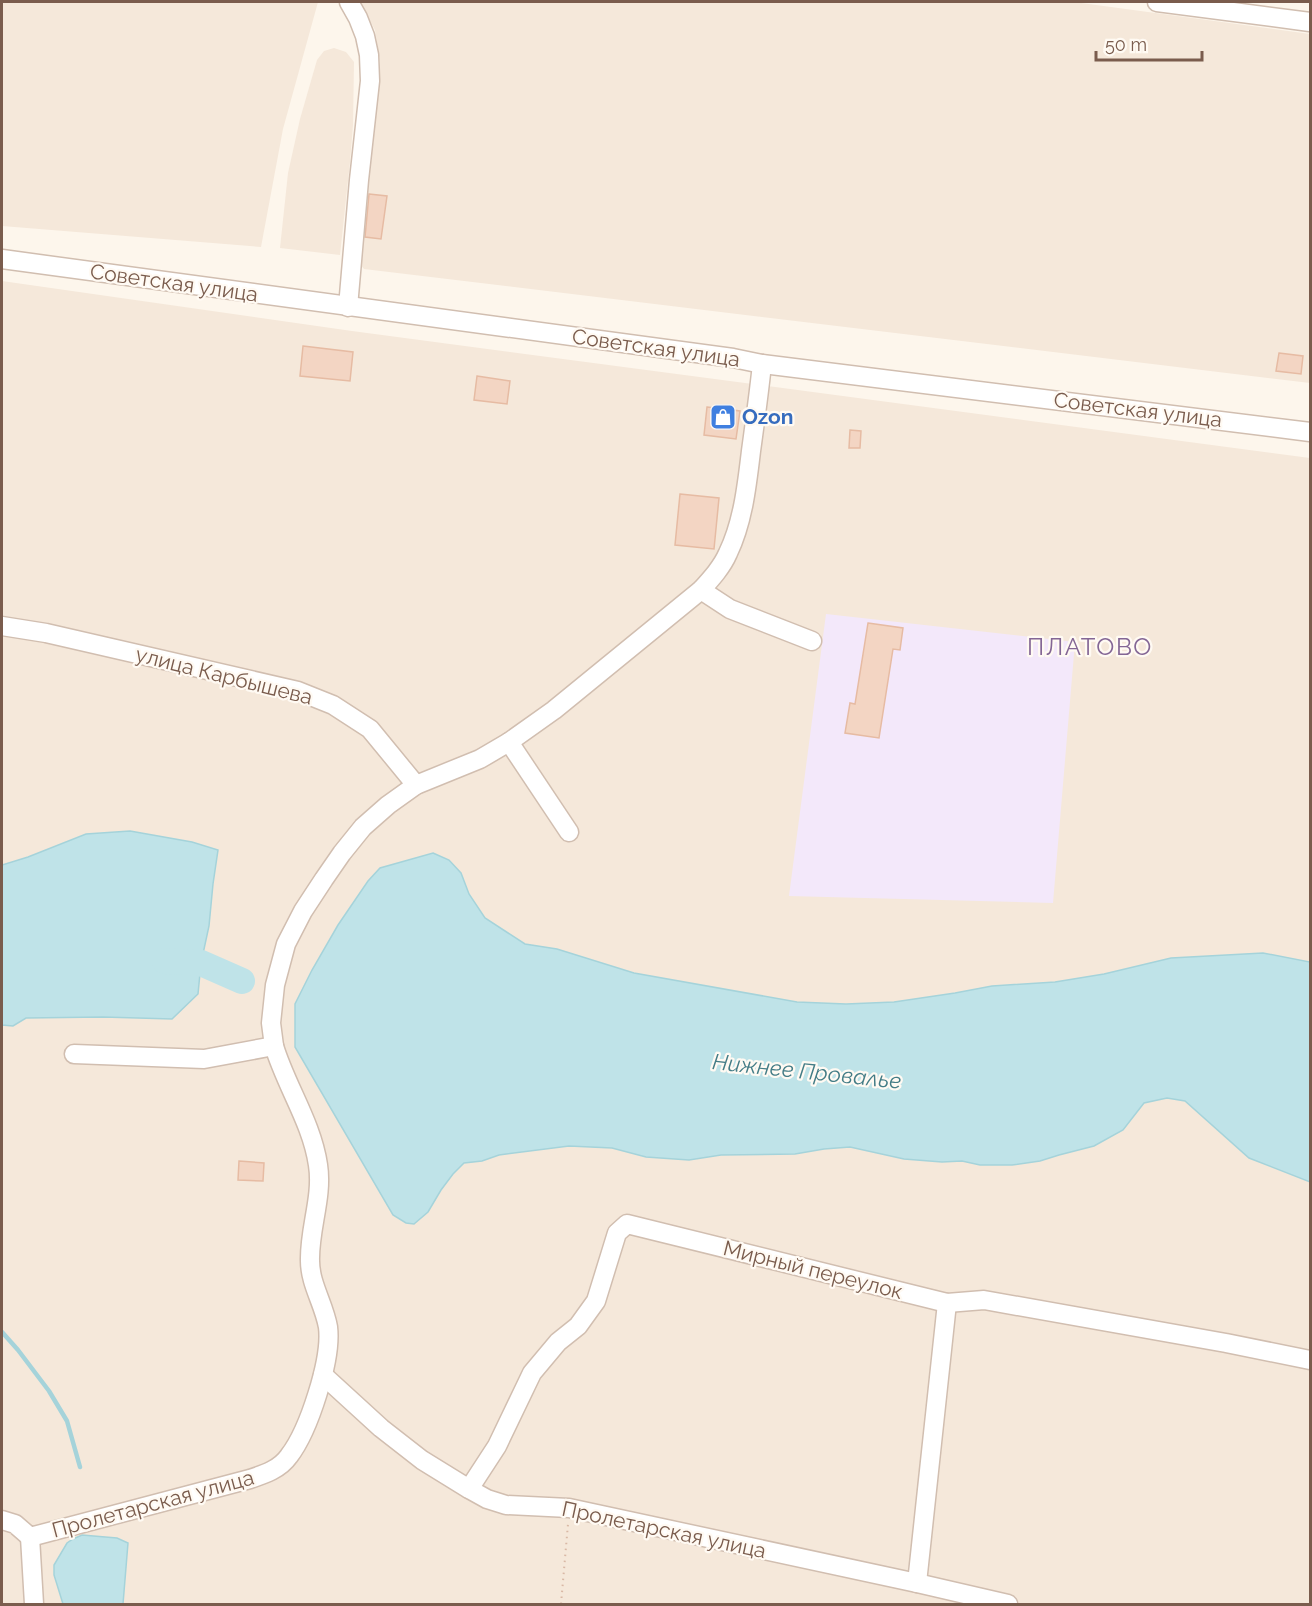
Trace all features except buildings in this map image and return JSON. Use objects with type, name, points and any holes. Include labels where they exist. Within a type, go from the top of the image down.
[{"type":"street","points":[[348,307],[370,81],[369,55],[365,36],[349,2]]},
{"type":"street","points":[[1156,2],[1311,22]]},
{"type":"street","name":"Советская улица","points":[[2,259],[733,358],[762,364],[1311,432]]},
{"type":"street","name":"Пролетарская улица","points":[[30,1537],[250,1479],[272,1471],[288,1458],[305,1429],[323,1375],[328,1329],[310,1266],[309,1244],[318,1206],[319,1167],[310,1131],[280,1066],[271,1023],[274,985],[286,944],[303,911],[342,853],[363,827],[388,805],[416,785],[480,759],[509,742],[554,710],[701,590],[716,573],[735,535],[747,480],[762,364]]},
{"type":"street","points":[[701,590],[730,609],[812,640]]},
{"type":"street","name":"улица Карбышева","points":[[2,626],[46,633],[298,692],[333,705],[370,729],[416,785]]},
{"type":"street","points":[[509,742],[568,832]]},
{"type":"street","points":[[74,1054],[204,1059],[274,1046]]},
{"type":"street","name":"Мирный переулок","points":[[469,1490],[497,1446],[532,1373],[558,1342],[578,1326],[596,1301],[617,1233],[627,1224],[947,1303],[984,1300],[1311,1360]]},
{"type":"street","points":[[917,1583],[947,1303]]},
{"type":"street","name":"Пролетарская улица","points":[[323,1375],[381,1428],[422,1460],[487,1499],[506,1505],[569,1508],[917,1583],[1008,1605]]},
{"type":"street","name":"Пролетарская улица","points":[[2,1520],[15,1524],[30,1537],[34,1605]]},
{"type":"path","points":[[561,1605],[569,1508]]},
{"type":"shaded area","points":[[2,2],[318,2],[283,129],[261,247],[2,226]]},
{"type":"shaded area","points":[[360,2],[1074,2],[1310,34],[1310,383],[364,269],[358,262],[380,62],[375,30]]},
{"type":"shaded area","points":[[334,48],[346,52],[354,62],[353,125],[340,255],[280,248],[288,173],[300,119],[317,60],[324,51]]},
{"type":"shaded area","points":[[2,281],[352,331],[1310,458],[1310,1604],[2,1604]]},
{"type":"shaded area","points":[[826,614],[1075,642],[1053,903],[789,896]]},
{"type":"water","points":[[130,831],[192,842],[218,850],[198,994],[172,1019],[26,1018],[13,1026],[2,1025],[2,865],[86,834]]},
{"type":"water","points":[[433,853],[449,860],[461,873],[469,894],[485,918],[525,944],[557,949],[634,973],[797,1002],[846,1004],[894,1002],[992,986],[1055,982],[1104,974],[1171,958],[1263,953],[1310,962],[1310,1182],[1249,1158],[1185,1101],[1167,1098],[1144,1103],[1123,1130],[1094,1146],[1040,1161],[1012,1165],[904,1159],[850,1147],[795,1154],[721,1155],[689,1160],[646,1157],[612,1148],[569,1146],[499,1155],[482,1161],[464,1163],[441,1190],[428,1212],[414,1224],[406,1223],[393,1215],[295,1047],[295,1004],[338,925],[368,881],[380,868]]},
{"type":"water","points":[[82,1535],[117,1538],[128,1543],[123,1604],[63,1604],[54,1575],[54,1565],[67,1543]]},
{"type":"waterway","name":"Нижнее Провалье","points":[[165,961],[201,963],[242,981]]},
{"type":"waterway","points":[[2,1332],[49,1391],[67,1421],[80,1467]]},
{"type":"place","name":"Ozon","points":[[723,417]]},
{"type":"district","name":"ПЛАТОВО","points":[[1090,647]]}]
